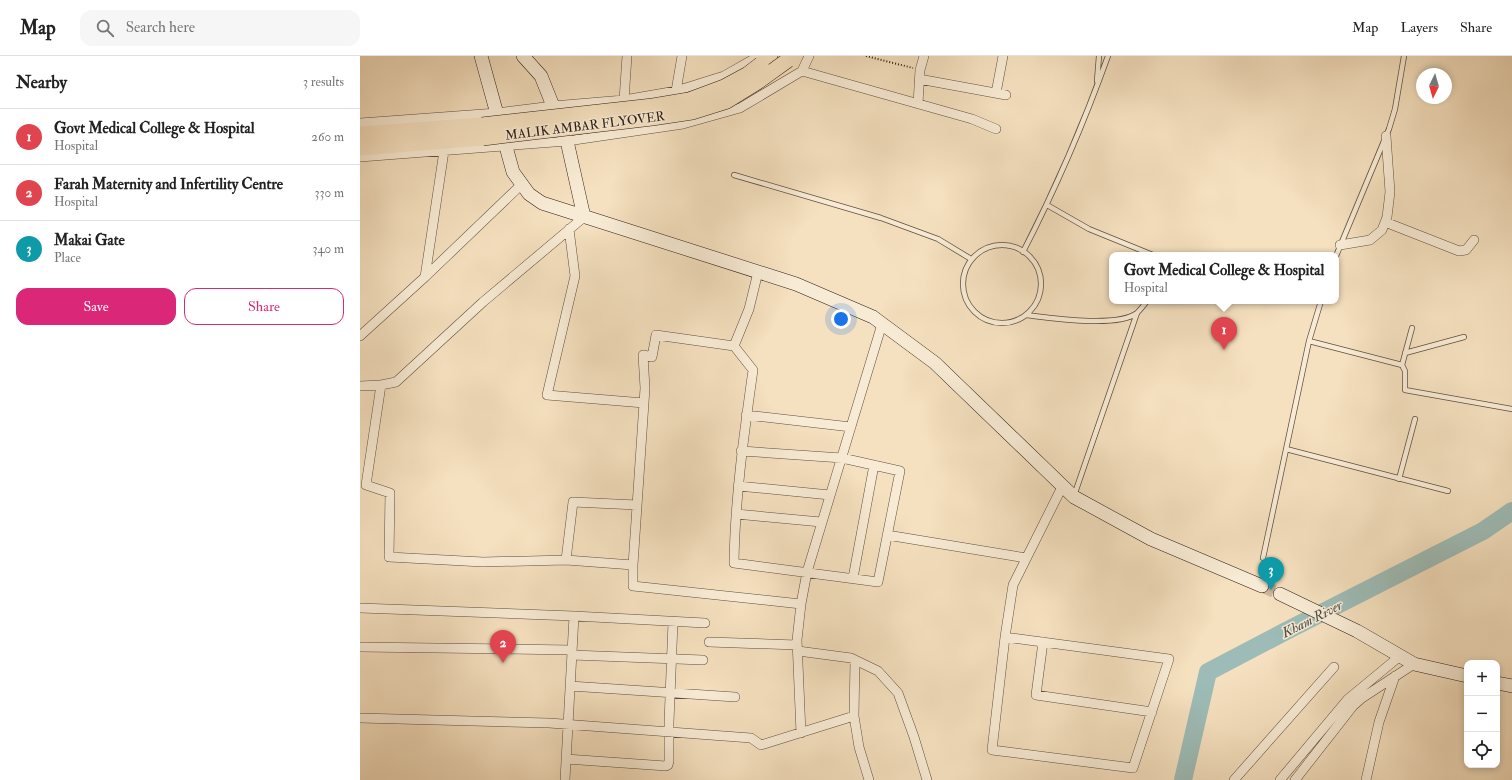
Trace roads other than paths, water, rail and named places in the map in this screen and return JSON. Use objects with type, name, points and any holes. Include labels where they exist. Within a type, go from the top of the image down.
[{"type":"main road","name":"MALIK AMBAR FLYOVER","points":[[360,148],[483,138],[692,112],[727,102],[791,58]]},
{"type":"main road","name":"MALIK AMBAR FLYOVER","points":[[360,134],[482,125],[653,106],[689,100],[724,87],[748,74],[763,59]]},
{"type":"street","points":[[481,56],[513,172],[529,194],[542,204],[796,284],[873,317],[935,363],[1074,497],[1151,539],[1262,586]]},
{"type":"street","points":[[523,56],[541,76],[567,141],[584,217]]},
{"type":"street","points":[[624,100],[627,56]]},
{"type":"street","points":[[676,91],[682,56]]},
{"type":"street","points":[[360,157],[506,147],[567,141],[683,124],[740,108],[802,71],[809,56]]},
{"type":"street","points":[[918,104],[919,74],[924,56]]},
{"type":"street","points":[[996,93],[1003,56]]},
{"type":"street","points":[[360,123],[497,113],[553,106],[624,100],[676,91],[724,76],[748,64],[763,59]]},
{"type":"street","points":[[802,71],[972,119],[996,129]]},
{"type":"street","points":[[919,74],[1006,95]]},
{"type":"street","points":[[1340,245],[1370,240],[1382,230],[1385,222],[1390,192],[1386,136]]},
{"type":"street","points":[[425,277],[444,151]]},
{"type":"street","points":[[360,336],[425,277],[522,184]]},
{"type":"street","points":[[360,386],[381,385],[396,382],[483,302],[584,217]]},
{"type":"street","points":[[1385,222],[1459,251],[1466,250],[1474,240]]},
{"type":"street","points":[[569,229],[575,276],[547,395],[644,403]]},
{"type":"street","points":[[734,346],[749,309],[758,272]]},
{"type":"street","points":[[801,733],[798,648],[801,604],[807,572],[882,324]]},
{"type":"street","points":[[741,451],[842,458],[900,471],[878,582],[734,563],[741,451],[753,370],[734,346],[656,335],[652,357],[643,355],[645,388],[633,565],[633,586],[801,604]]},
{"type":"street","points":[[381,385],[363,484],[390,493],[389,557],[483,562],[566,560],[633,565]]},
{"type":"street","points":[[746,415],[851,427]]},
{"type":"street","points":[[853,578],[874,465]]},
{"type":"street","points":[[738,486],[830,495]]},
{"type":"street","points":[[1005,637],[1169,658],[1133,768],[992,750],[1005,637],[1012,585],[1062,487]]},
{"type":"street","points":[[566,560],[573,502],[637,505]]},
{"type":"street","points":[[736,514],[821,522]]},
{"type":"street","points":[[887,535],[1026,558]]},
{"type":"street","points":[[1280,594],[1357,632],[1414,664],[1464,675]]},
{"type":"street","points":[[360,608],[574,616],[705,623]]},
{"type":"street","points":[[565,780],[574,616]]},
{"type":"street","points":[[566,759],[666,766],[669,763],[673,622]]},
{"type":"street","points":[[709,642],[798,648],[851,658],[878,671],[898,693],[914,737],[927,780]]},
{"type":"street","points":[[1043,642],[1036,695],[1152,712]]},
{"type":"street","points":[[360,647],[572,652],[703,660]]},
{"type":"street","points":[[1280,780],[1348,699],[1400,656]]},
{"type":"street","points":[[855,660],[854,716],[859,747],[869,780]]},
{"type":"street","points":[[1294,780],[1353,706],[1362,698],[1414,664]]},
{"type":"street","points":[[1234,780],[1334,666]]},
{"type":"street","points":[[1366,780],[1380,722],[1395,676]]},
{"type":"street","points":[[1500,683],[1512,686]]},
{"type":"street","points":[[570,686],[735,697]]},
{"type":"street","points":[[360,718],[568,724],[751,738],[761,745],[854,716]]},
{"type":"lane","points":[[1096,89],[1099,56]]},
{"type":"lane","points":[[1023,252],[1061,175],[1108,56]]},
{"type":"lane","points":[[1337,252],[1386,136],[1395,110],[1404,56]]},
{"type":"lane","points":[[734,176],[881,218],[938,239],[972,259]]},
{"type":"lane","points":[[1047,205],[1103,236],[1146,252]]},
{"type":"lane","points":[[998,245],[1014,246],[1023,252],[1027,254],[1037,266],[1041,280],[1039,295],[1032,309],[1026,315],[1005,323],[990,321],[977,314],[967,302],[963,287],[964,272],[972,259],[984,249],[998,245]]},
{"type":"lane","points":[[1076,490],[1137,313],[1144,304]]},
{"type":"lane","points":[[1263,558],[1309,341],[1320,304]]},
{"type":"lane","points":[[1026,315],[1108,321],[1126,318],[1137,313]]},
{"type":"lane","points":[[1412,328],[1402,365],[1404,371],[1405,390],[1512,409]]},
{"type":"lane","points":[[1405,353],[1464,337]]},
{"type":"lane","points":[[1309,341],[1402,365]]},
{"type":"lane","points":[[1398,479],[1415,419]]},
{"type":"lane","points":[[1286,449],[1448,491]]},
{"type":"waterway","name":"Kham River","points":[[1183,780],[1208,672],[1483,531],[1512,511]]},
{"type":"tunnel","points":[[1262,586],[1280,594]]},
{"type":"place","name":"Govt Medical College & Hospital","points":[[1224,350]]},
{"type":"place","name":"Makai Gate","points":[[1271,590]]},
{"type":"place","name":"Farah Maternity and Infertility Centre","points":[[503,663]]}]
